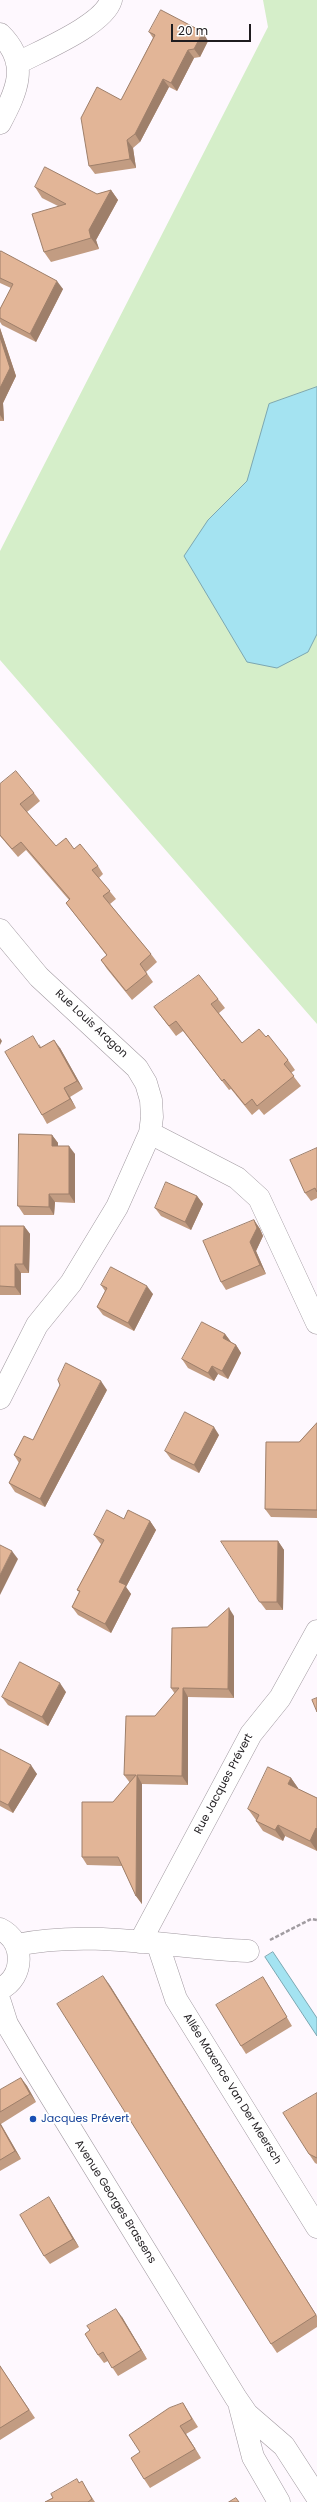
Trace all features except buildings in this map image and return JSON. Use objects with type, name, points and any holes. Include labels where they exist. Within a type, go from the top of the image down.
[{"type":"street","points":[[18,63],[92,22],[106,12],[111,0]]},
{"type":"street","points":[[0,34],[9,43],[18,63],[18,83],[0,123]]},
{"type":"street","name":"Rue Louis Aragon","points":[[0,930],[39,977],[137,1068],[146,1083],[151,1100],[152,1117],[150,1133]]},
{"type":"street","points":[[0,1398],[37,1324],[71,1283],[117,1207],[150,1133],[237,1178],[259,1198],[317,1323]]},
{"type":"street","name":"Rue Jacques Prévert","points":[[149,1944],[251,1734],[283,1694],[317,1630]]},
{"type":"street","points":[[0,1929],[11,1938],[16,1945],[19,1959],[17,1972],[12,1980],[0,1989]]},
{"type":"street","points":[[16,1945],[46,1939],[66,1938],[248,1951]]},
{"type":"street","name":"Allée Maxence Van Der Meersch","points":[[149,1944],[176,1999],[317,2227]]},
{"type":"street","name":"Avenue Georges Brassens","points":[[0,2002],[8,2024],[29,2061],[236,2398],[247,2414],[284,2446],[317,2497]]},
{"type":"street","name":"Avenue Georges Brassens","points":[[236,2398],[244,2416],[253,2457],[279,2502]]},
{"type":"path","points":[[248,1951],[311,1919],[317,1920]]},
{"type":"green space","points":[[263,0],[317,0],[317,1024],[0,660],[0,551],[268,27]]},
{"type":"water","points":[[317,387],[317,634],[308,652],[277,668],[247,662],[184,556],[208,520],[247,481],[269,404]]},
{"type":"water","points":[[273,1952],[317,2018],[317,2036],[265,1957]]},
{"type":"place","name":"Jacques Prévert","points":[[33,2119]]}]
